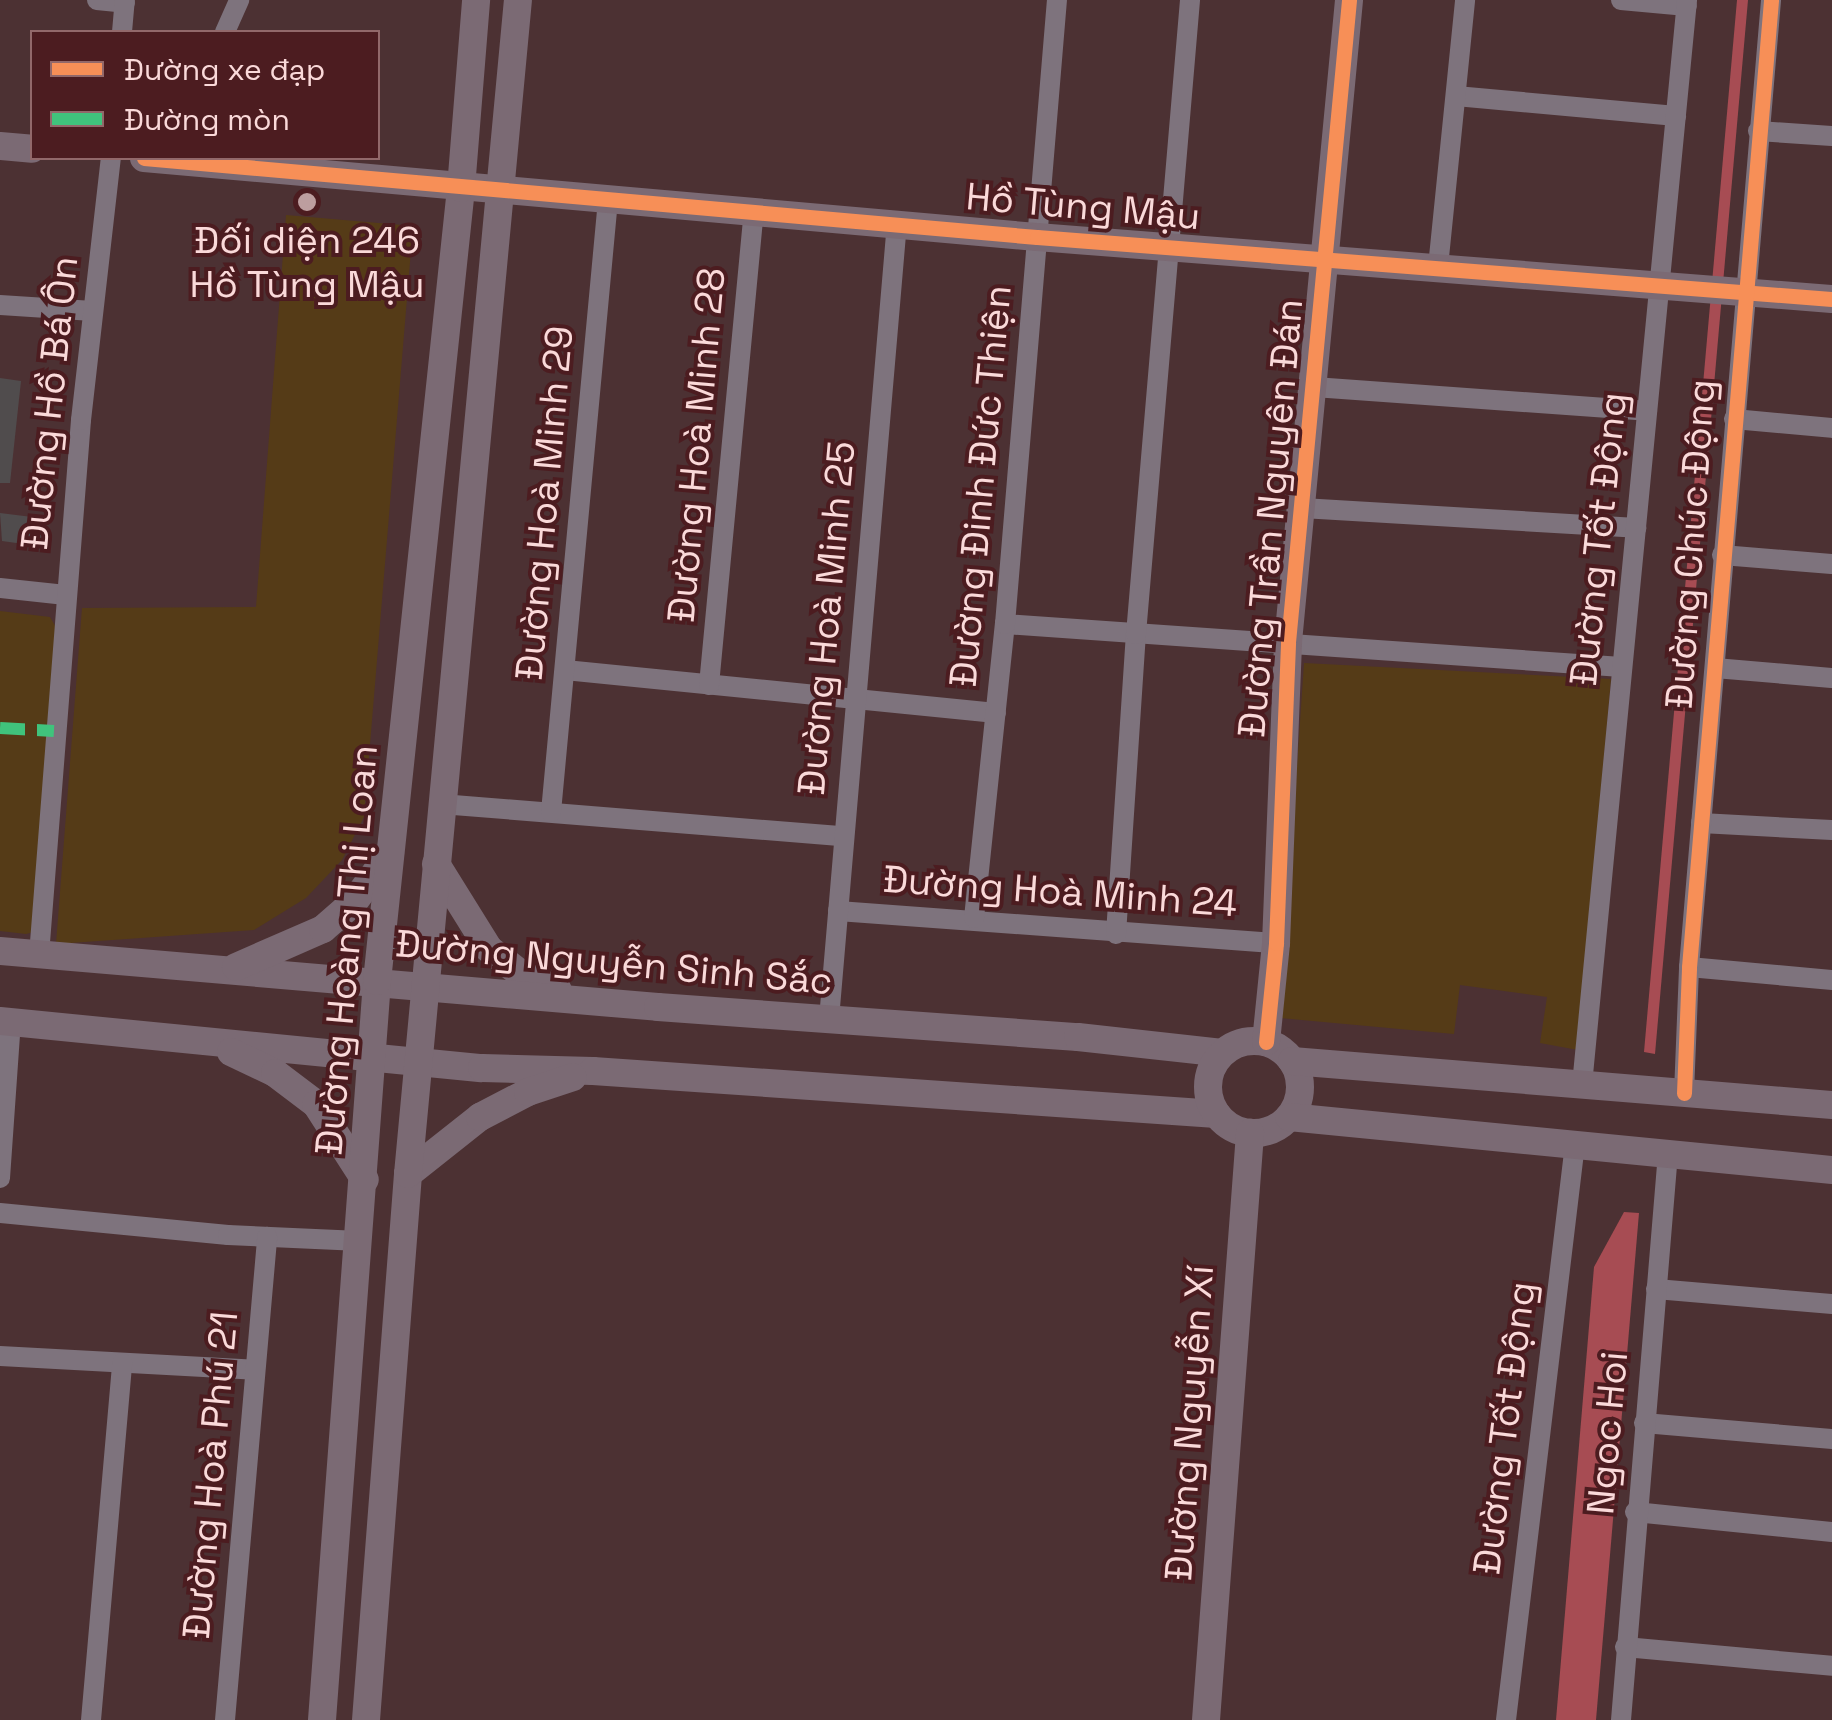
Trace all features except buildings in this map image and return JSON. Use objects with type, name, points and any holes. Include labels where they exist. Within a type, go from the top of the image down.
[{"type":"main road","name":"Đường Hoàng Thị Loan","points":[[322,1720],[377,981],[461,188],[476,0]]},
{"type":"main road","points":[[366,1720],[408,1174],[518,0]]},
{"type":"main road","name":"Đường Trần Nguyên Đán","points":[[1266,1042],[1276,943],[1288,642],[1350,0]]},
{"type":"main road","points":[[0,146],[30,148]]},
{"type":"main road","name":"Hồ Tùng Mậu","points":[[180,160],[1037,237],[1832,299]]},
{"type":"main road","points":[[229,970],[324,929],[354,902],[391,852]]},
{"type":"main road","points":[[436,864],[489,949],[521,974],[582,1000]]},
{"type":"main road","name":"Đường Nguyễn Sinh Sắc","points":[[0,951],[582,1000],[1078,1036],[1222,1053]]},
{"type":"main road","points":[[6,1022],[418,1062],[1216,1114]]},
{"type":"main road","points":[[212,1042],[275,1073],[316,1104],[365,1180]]},
{"type":"main road","points":[[1266,1042],[1292,1062],[1300,1084],[1289,1117],[1271,1129],[1250,1132],[1226,1123],[1216,1114],[1208,1089],[1209,1076],[1222,1053],[1235,1044],[1266,1042]]},
{"type":"main road","points":[[1292,1062],[1832,1105]]},
{"type":"main road","points":[[408,1174],[480,1117],[528,1092],[593,1071]]},
{"type":"main road","points":[[1289,1117],[1832,1170]]},
{"type":"main road","name":"Đường Nguyễn Xí","points":[[1206,1720],[1250,1132]]},
{"type":"street","points":[[97,0],[125,2],[122,30]]},
{"type":"street","points":[[226,30],[240,0]]},
{"type":"street","name":"Đường Đinh Đức Thiện","points":[[974,918],[1005,624],[1057,0]]},
{"type":"street","points":[[1116,934],[1136,634],[1190,0]]},
{"type":"street","points":[[1438,267],[1465,0]]},
{"type":"street","points":[[1621,0],[1687,3]]},
{"type":"street","name":"Đường Chúc Động","points":[[1684,1093],[1688,967],[1734,419],[1739,291],[1771,0]]},
{"type":"street","name":"Đường Tốt Động","points":[[1582,1085],[1647,411],[1663,285],[1687,3]]},
{"type":"street","points":[[1456,96],[1676,116]]},
{"type":"street","points":[[1758,131],[1832,136]]},
{"type":"street","name":"Đường Hồ Bá Ôn","points":[[39,954],[66,595],[111,160]]},
{"type":"street","name":"Đường Hoà Minh 29","points":[[551,812],[608,200]]},
{"type":"street","name":"Đường Hoà Minh 28","points":[[710,685],[754,212]]},
{"type":"street","name":"Đường Hoà Minh 25","points":[[829,1019],[897,223]]},
{"type":"street","points":[[0,305],[93,311]]},
{"type":"street","points":[[1314,387],[1647,411]]},
{"type":"street","points":[[1734,419],[1832,428]]},
{"type":"street","points":[[1302,508],[1636,528]]},
{"type":"street","points":[[1722,554],[1832,564]]},
{"type":"street","points":[[0,588],[66,595]]},
{"type":"street","points":[[1005,624],[1622,667]]},
{"type":"street","points":[[1715,668],[1832,678]]},
{"type":"street","points":[[565,670],[996,713]]},
{"type":"street","points":[[441,804],[843,836]]},
{"type":"street","points":[[1702,822],[1832,830]]},
{"type":"street","name":"Đường Hoà Minh 24","points":[[838,911],[1276,943]]},
{"type":"street","points":[[1688,967],[1832,980]]},
{"type":"street","points":[[0,1178],[6,1022]]},
{"type":"street","name":"Đường Tốt Động","points":[[1506,1720],[1575,1144]]},
{"type":"street","name":"Ngoc Hoi","points":[[1621,1720],[1635,1512],[1668,1153]]},
{"type":"street","points":[[0,1213],[266,1237],[360,1241]]},
{"type":"street","name":"Đường Hoà Phú 21","points":[[225,1720],[266,1237]]},
{"type":"street","points":[[1656,1289],[1832,1304]]},
{"type":"street","points":[[0,1356],[255,1370]]},
{"type":"street","points":[[91,1720],[122,1362]]},
{"type":"street","points":[[1644,1423],[1832,1439]]},
{"type":"street","points":[[1635,1512],[1832,1532]]},
{"type":"street","points":[[1625,1647],[1832,1666]]},
{"type":"shaded area","points":[[1737,0],[1748,0],[1655,1054],[1644,1052]]},
{"type":"shaded area","points":[[286,215],[413,226],[364,817],[342,860],[306,898],[254,930],[56,944],[82,608],[256,607]]},
{"type":"shaded area","points":[[0,611],[50,617],[57,629],[34,932],[26,934],[0,931]]},
{"type":"shaded area","points":[[1304,663],[1611,679],[1578,1050],[1540,1043],[1547,997],[1460,985],[1454,1034],[1280,1018]]},
{"type":"shaded area","points":[[1624,1212],[1639,1213],[1596,1720],[1556,1720],[1594,1267]]},
{"type":"marked path","points":[[0,728],[54,731]]},
{"type":"cycle path","points":[[1266,1042],[1276,943],[1288,642],[1349,0]]},
{"type":"cycle path","points":[[1684,1093],[1689,967],[1771,0]]},
{"type":"cycle path","points":[[167,160],[1037,237],[1832,299]]},
{"type":"place","name":"Đối diện 246 Hồ Tùng Mậu","points":[[307,202]]}]
